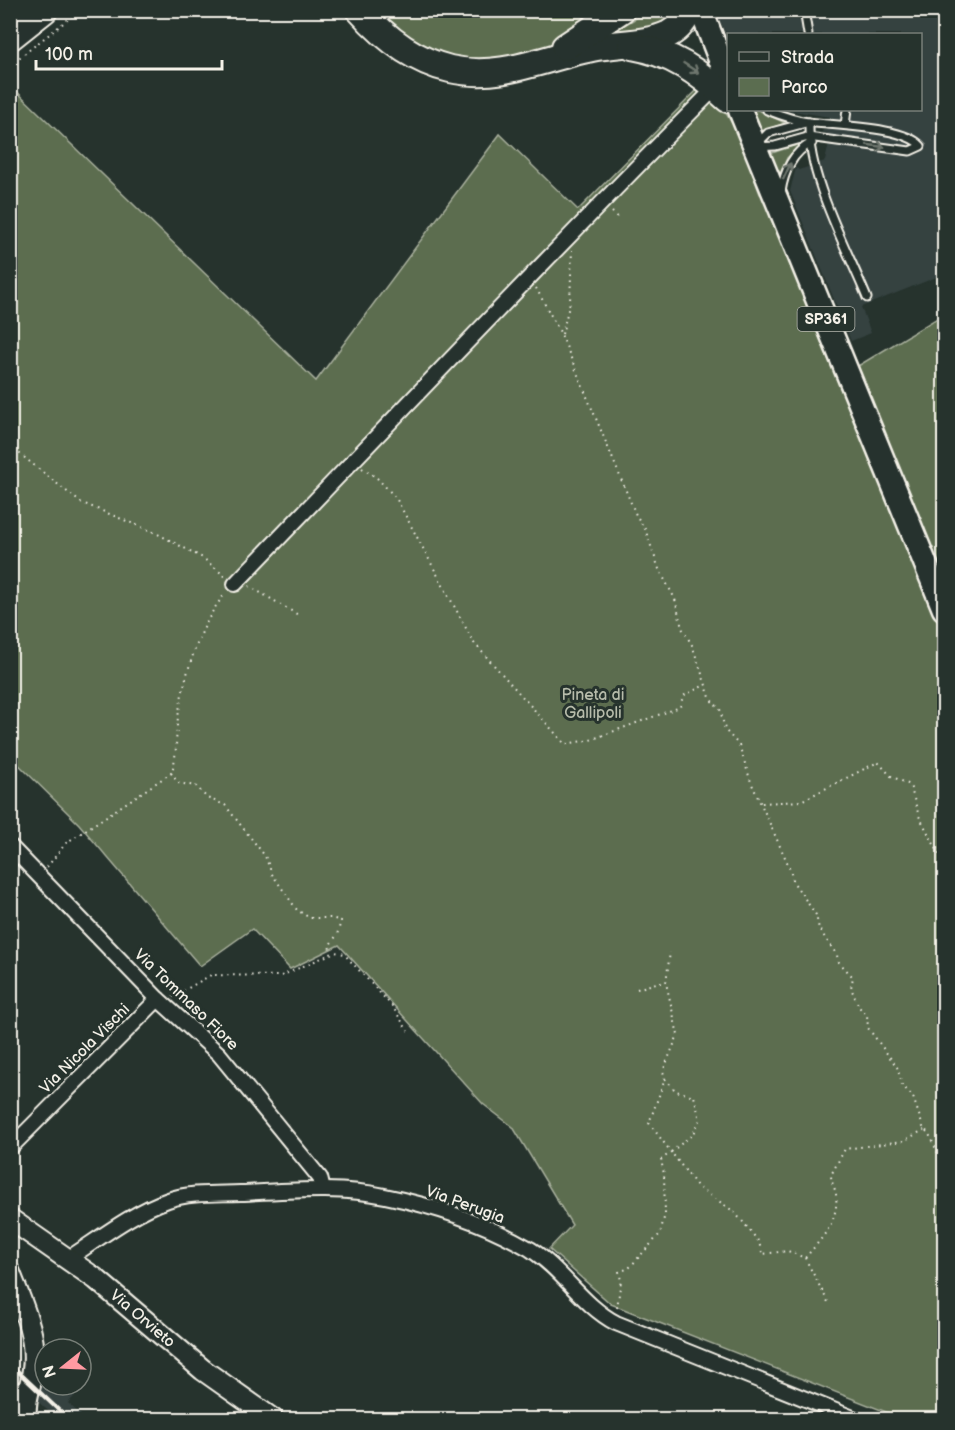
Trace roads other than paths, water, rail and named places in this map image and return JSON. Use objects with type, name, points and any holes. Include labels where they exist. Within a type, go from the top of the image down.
[{"type":"highway","points":[[10,26],[29,10]]},
{"type":"highway","points":[[10,37],[44,10]]},
{"type":"highway","points":[[360,10],[387,36],[425,61],[468,72],[502,73],[596,47],[667,35],[683,24],[690,10]]},
{"type":"highway","points":[[368,10],[387,36]]},
{"type":"highway","points":[[589,33],[612,10]]},
{"type":"highway","points":[[539,62],[589,33],[621,10]]},
{"type":"highway","points":[[623,44],[665,54],[681,61],[724,89]]},
{"type":"main road","points":[[701,10],[724,89]]},
{"type":"main road","name":"SP361","points":[[740,111],[934,574],[945,609]]},
{"type":"street","points":[[237,581],[350,466],[529,274],[724,89]]},
{"type":"street","name":"Via Tommaso Fiore","points":[[10,846],[161,1001],[219,1054],[320,1178],[323,1190]]},
{"type":"street","name":"Via Nicola Vischi","points":[[10,1148],[161,1001]]},
{"type":"street","name":"Via Perugia","points":[[66,1260],[134,1216],[170,1199],[205,1195],[323,1190],[384,1196],[471,1221],[532,1250],[598,1313],[616,1323],[858,1419]]},
{"type":"street","name":"Via Orvieto","points":[[10,1219],[96,1279],[203,1370],[274,1419]]},
{"type":"street","points":[[10,1273],[32,1340],[33,1369],[18,1392],[26,1419]]},
{"type":"lane","points":[[804,10],[808,33]]},
{"type":"lane","points":[[754,147],[830,139],[910,151],[921,146],[909,137],[845,125],[808,122],[770,111]]},
{"type":"lane","points":[[845,125],[847,111]]},
{"type":"lane","points":[[754,147],[768,134],[808,122]]},
{"type":"lane","points":[[808,122],[815,170],[867,298]]},
{"type":"lane","points":[[779,206],[783,179],[789,166],[809,141]]},
{"type":"railway","points":[[10,1364],[69,1420]]},
{"type":"park label","name":"Pineta di Gallipoli","points":[[593,704]]}]
